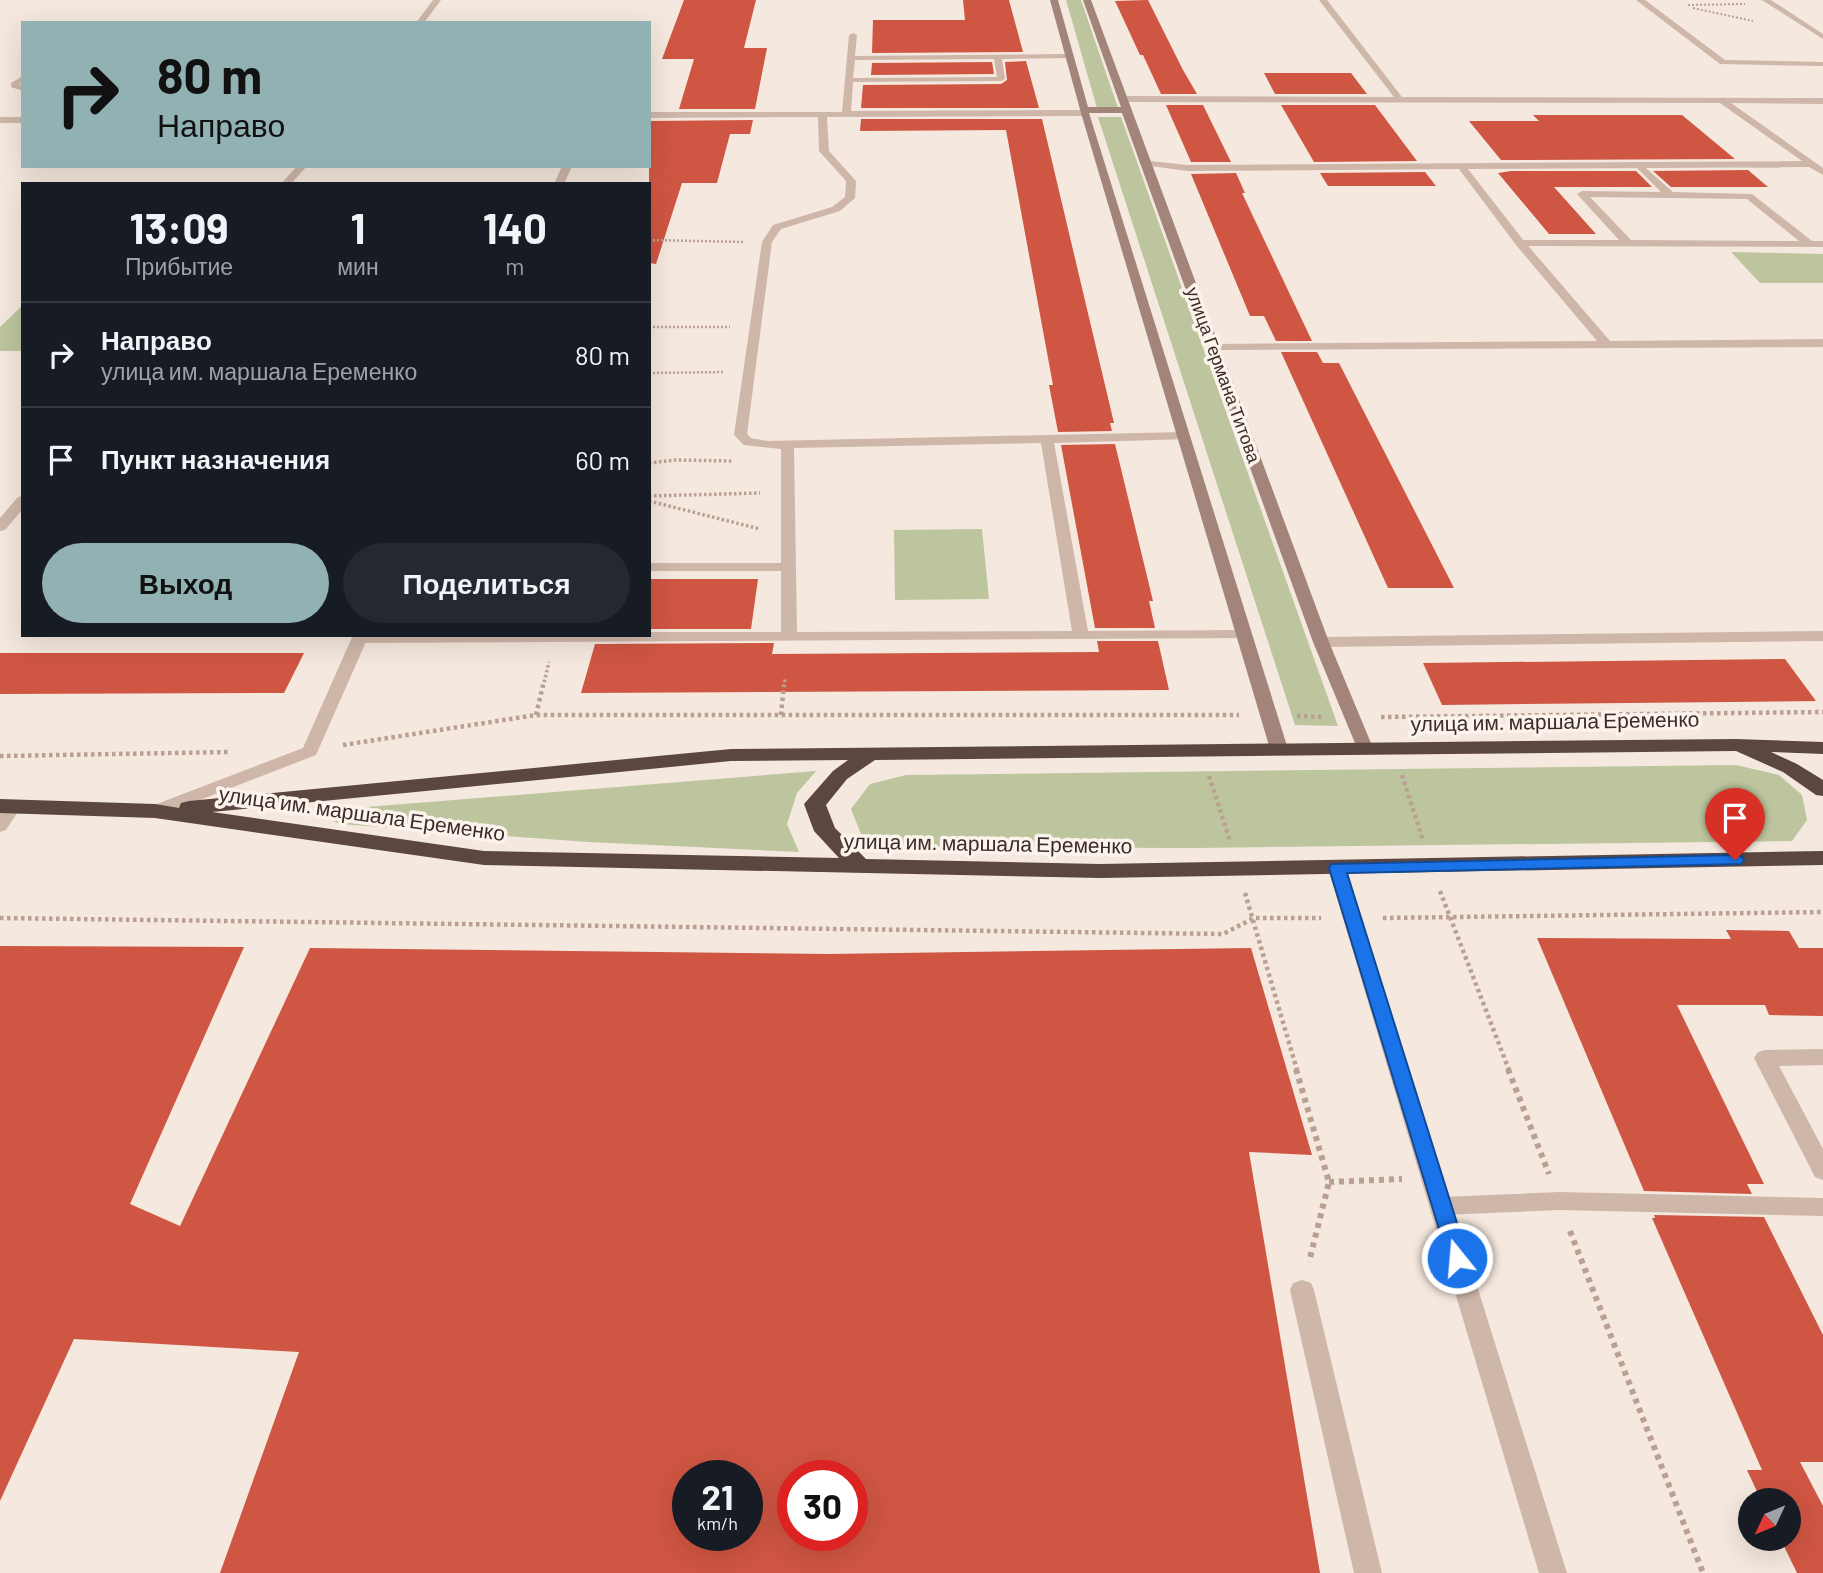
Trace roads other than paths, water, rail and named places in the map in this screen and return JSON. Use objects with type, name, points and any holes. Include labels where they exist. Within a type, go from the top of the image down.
[{"type":"highway","name":"улица им. маршала Еременко","points":[[155,811],[731,755],[1736,745],[1823,748]]},
{"type":"highway","points":[[1736,745],[1790,768],[1823,790]]},
{"type":"highway","points":[[862,868],[825,831],[815,804],[840,775],[873,752]]},
{"type":"highway","name":"улица им. маршала Еременко","points":[[6,806],[155,811],[484,859],[1100,871],[1432,866],[1821,852]]},
{"type":"street","points":[[421,21],[437,0]]},
{"type":"street","points":[[1054,0],[1085,111],[1279,750]]},
{"type":"street","name":"улица Германа Титова","points":[[1087,0],[1143,162],[1321,642],[1365,748]]},
{"type":"street","points":[[1323,0],[1400,100]]},
{"type":"street","points":[[1640,0],[1719,60],[1738,64],[1823,64]]},
{"type":"street","points":[[1769,2],[1823,37]]},
{"type":"street","points":[[846,114],[853,35]]},
{"type":"street","points":[[851,58],[1070,56]]},
{"type":"street","points":[[849,80],[1001,79],[998,57]]},
{"type":"street","points":[[651,115],[1085,111],[1124,105],[1400,100],[1823,101]]},
{"type":"street","points":[[1722,101],[1823,172]]},
{"type":"street","points":[[822,114],[824,151],[851,181],[850,198],[836,209],[776,227],[767,242],[740,435],[749,442],[787,444],[1184,436]]},
{"type":"street","points":[[0,120],[21,120]]},
{"type":"street","points":[[1143,162],[1187,169],[1811,164]]},
{"type":"street","points":[[1639,165],[1670,195]]},
{"type":"street","points":[[1462,167],[1520,243],[1605,343]]},
{"type":"street","points":[[288,182],[300,168]]},
{"type":"street","points":[[1628,243],[1582,194],[1749,196],[1809,244]]},
{"type":"street","points":[[1520,243],[1823,244]]},
{"type":"street","points":[[1214,348],[1823,343]]},
{"type":"street","points":[[1047,439],[1081,636]]},
{"type":"street","points":[[787,444],[789,635]]},
{"type":"street","points":[[0,527],[12,506]]},
{"type":"street","points":[[651,568],[789,567]]},
{"type":"street","points":[[651,636],[1244,635]]},
{"type":"street","points":[[1321,642],[1823,636]]},
{"type":"street","points":[[155,811],[310,751],[360,637]]},
{"type":"street","points":[[0,826],[6,806]]},
{"type":"street","points":[[1337,868],[1553,1573]]},
{"type":"street","points":[[1823,1056],[1765,1058],[1823,1171]]},
{"type":"street","points":[[1441,1206],[1559,1201],[1823,1207]]},
{"type":"street","points":[[1302,1290],[1368,1573]]}]
